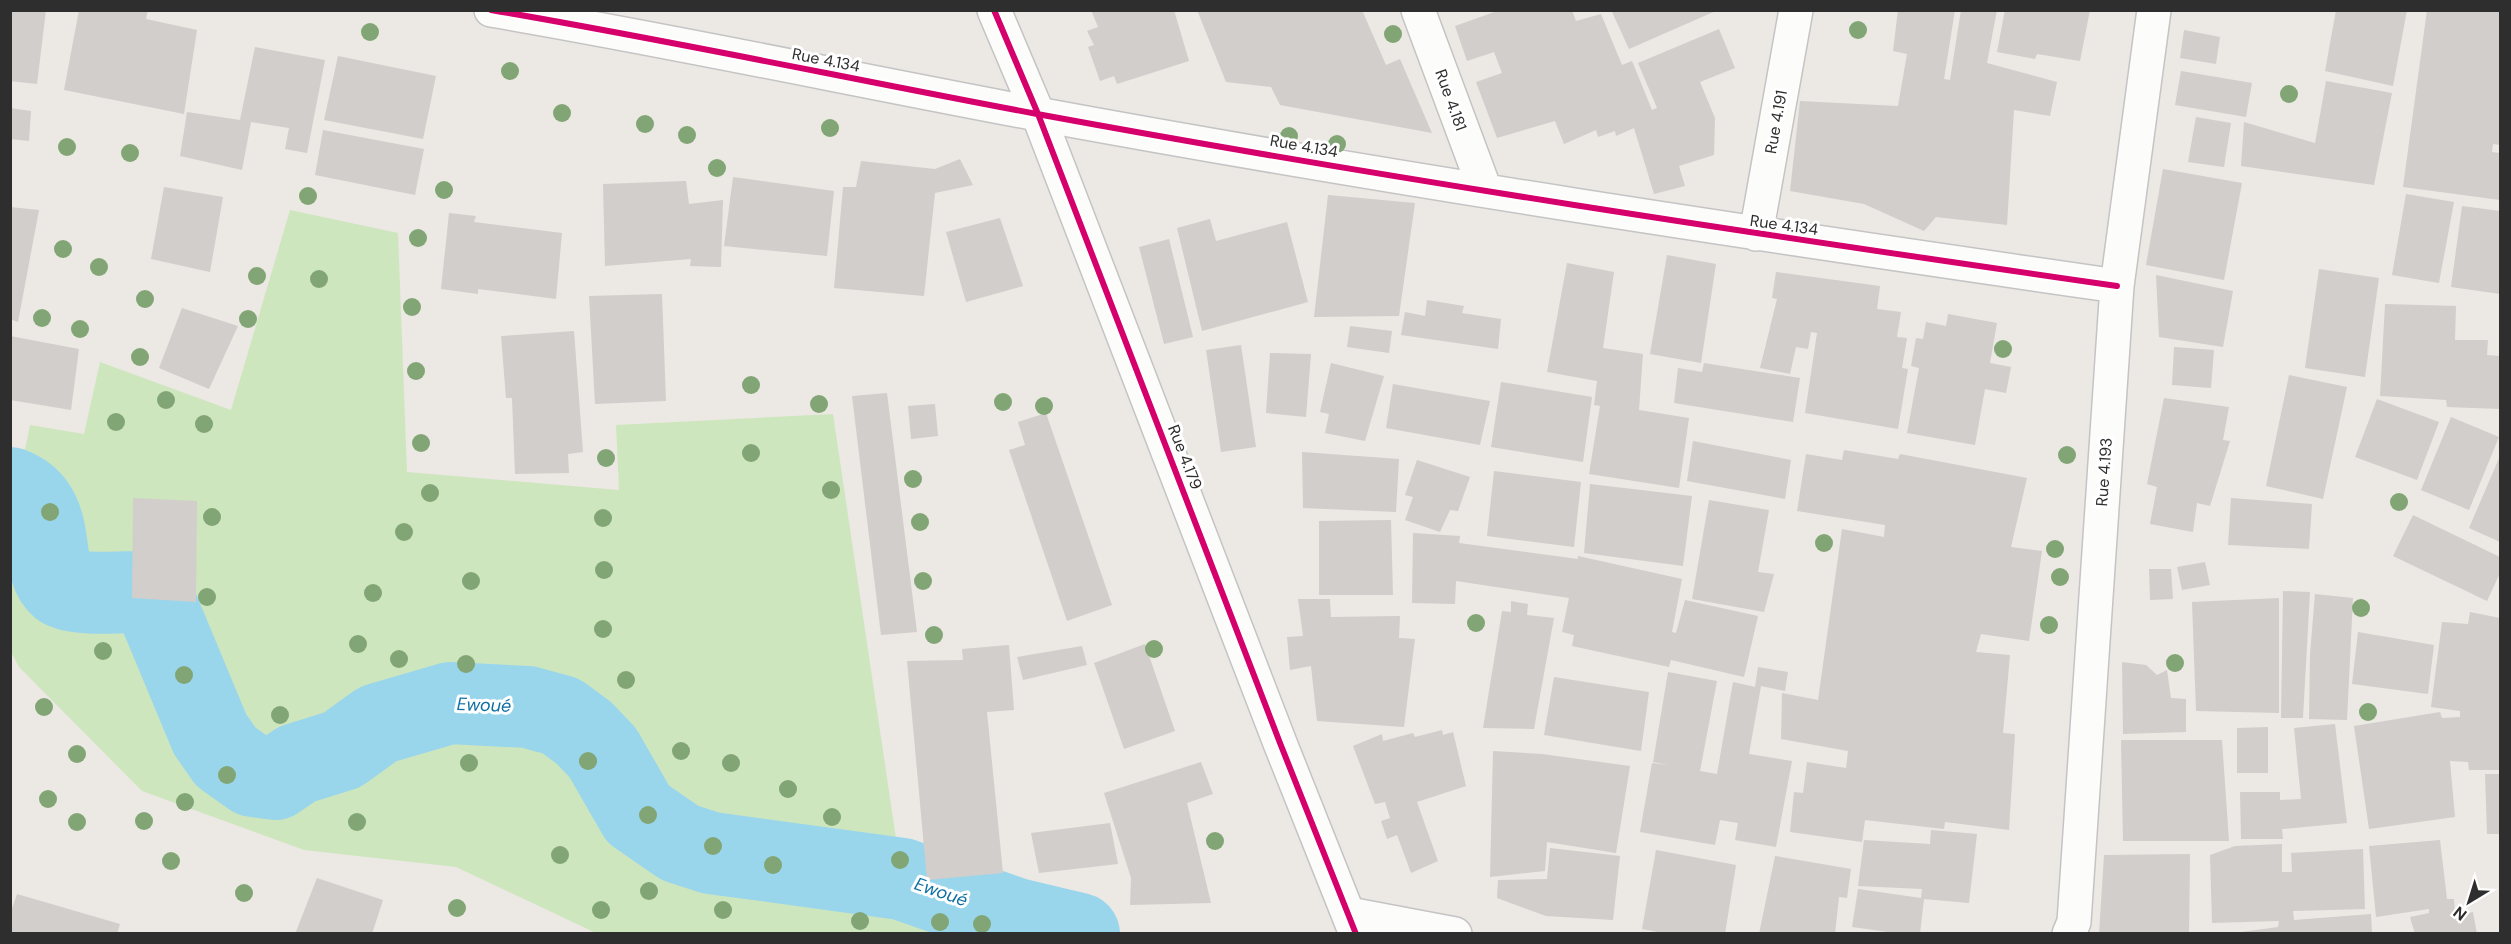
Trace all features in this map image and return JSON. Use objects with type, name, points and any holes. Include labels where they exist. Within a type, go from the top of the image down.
[{"type":"street","name":"Rue 4.134","points":[[491,10],[546,15],[1038,114],[1485,190],[1756,234],[2117,286]]},
{"type":"street","name":"Rue 4.179","points":[[994,10],[1038,114],[1352,924]]},
{"type":"street","name":"Rue 4.181","points":[[1418,10],[1485,190]]},
{"type":"street","name":"Rue 4.191","points":[[1756,234],[1796,10]]},
{"type":"street","name":"Rue 4.193","points":[[2069,933],[2074,922],[2117,286],[2154,10]]},
{"type":"street","points":[[1352,924],[1455,933]]},
{"type":"green space","points":[[290,210],[398,233],[407,472],[619,490],[616,425],[833,414],[902,879],[1016,919],[1079,933],[596,933],[456,867],[304,850],[142,791],[19,667],[11,652],[11,488],[17,490],[30,425],[84,434],[100,362],[231,410]]},
{"type":"building","points":[[10,10],[46,10],[37,84],[10,81]]},
{"type":"building","points":[[79,10],[148,10],[146,19],[197,30],[184,114],[64,90]]},
{"type":"building","points":[[1091,10],[1174,10],[1189,61],[1117,84],[1114,76],[1100,81],[1088,47],[1094,45],[1087,31],[1098,27]]},
{"type":"building","points":[[1197,10],[1362,10],[1386,65],[1400,59],[1432,133],[1280,105],[1271,87],[1226,82]]},
{"type":"building","points":[[1500,10],[1572,10],[1576,21],[1601,14],[1622,65],[1632,61],[1652,110],[1657,108],[1638,63],[1719,29],[1735,68],[1700,82],[1715,118],[1714,155],[1679,166],[1685,186],[1654,194],[1634,128],[1616,136],[1615,131],[1598,137],[1596,130],[1564,144],[1555,121],[1497,138],[1476,82],[1502,73],[1494,52],[1467,61],[1455,26]]},
{"type":"building","points":[[1616,10],[1718,10],[1629,49],[1612,12]]},
{"type":"building","points":[[1898,10],[1955,10],[1944,79],[1950,80],[1961,10],[1997,10],[1987,63],[2057,82],[2050,116],[2014,110],[2007,225],[1936,217],[1924,231],[1864,204],[1790,191],[1800,101],[1898,106],[1907,54],[1893,51]]},
{"type":"building","points":[[2005,10],[2090,10],[2080,61],[2037,54],[2035,59],[1997,52]]},
{"type":"building","points":[[2336,10],[2407,10],[2393,86],[2325,71]]},
{"type":"building","points":[[2427,10],[2500,10],[2500,145],[2493,144],[2492,152],[2500,153],[2500,200],[2403,187]]},
{"type":"building","points":[[2184,30],[2220,37],[2216,64],[2180,58]]},
{"type":"building","points":[[255,47],[325,60],[307,153],[285,149],[289,128],[251,122],[242,170],[180,156],[187,112],[240,120]]},
{"type":"building","points":[[338,56],[436,76],[423,139],[324,120]]},
{"type":"building","points":[[2181,71],[2252,83],[2246,117],[2175,105]]},
{"type":"building","points":[[2326,81],[2392,93],[2374,185],[2241,166],[2244,122],[2315,143]]},
{"type":"building","points":[[10,108],[31,111],[29,141],[10,139]]},
{"type":"building","points":[[2196,117],[2231,123],[2224,167],[2188,162]]},
{"type":"building","points":[[323,130],[424,149],[415,195],[315,175]]},
{"type":"building","points":[[960,159],[973,185],[935,193],[924,296],[834,288],[843,187],[856,187],[861,161],[935,169]]},
{"type":"building","points":[[2163,169],[2242,183],[2224,280],[2146,265]]},
{"type":"building","points":[[733,177],[834,191],[827,256],[724,246]]},
{"type":"building","points":[[686,181],[689,204],[723,200],[721,267],[690,266],[691,259],[605,266],[603,184]]},
{"type":"building","points":[[164,187],[223,197],[210,272],[151,259]]},
{"type":"building","points":[[2406,194],[2454,202],[2439,283],[2392,275]]},
{"type":"building","points":[[1328,195],[1415,203],[1399,316],[1314,317]]},
{"type":"building","points":[[2462,206],[2500,211],[2500,294],[2451,287]]},
{"type":"building","points":[[10,207],[39,210],[18,322],[10,319]]},
{"type":"building","points":[[449,213],[476,216],[474,222],[562,233],[556,299],[478,289],[478,294],[441,289]]},
{"type":"building","points":[[1000,218],[1023,286],[966,302],[946,232]]},
{"type":"building","points":[[1210,219],[1216,241],[1287,222],[1308,302],[1202,331],[1177,228]]},
{"type":"building","points":[[1169,239],[1193,337],[1164,344],[1139,247]]},
{"type":"building","points":[[1667,255],[1716,264],[1701,363],[1650,354]]},
{"type":"building","points":[[1567,263],[1614,272],[1603,348],[1643,354],[1639,410],[1689,418],[1679,488],[1589,474],[1600,406],[1594,405],[1597,381],[1547,372]]},
{"type":"building","points":[[2319,269],[2379,278],[2365,377],[2305,368]]},
{"type":"building","points":[[1776,272],[1880,286],[1877,309],[1901,312],[1897,337],[1907,338],[1902,368],[1908,369],[1898,429],[1805,413],[1817,333],[1811,332],[1808,349],[1796,347],[1790,374],[1760,368],[1777,299],[1772,298]]},
{"type":"building","points":[[2156,275],[2233,291],[2223,347],[2159,337]]},
{"type":"building","points":[[662,294],[666,401],[595,404],[589,296]]},
{"type":"building","points":[[1427,300],[1464,306],[1462,313],[1501,319],[1498,349],[1401,335],[1405,312],[1425,316]]},
{"type":"building","points":[[2385,304],[2456,306],[2455,340],[2488,340],[2487,355],[2500,356],[2500,409],[2447,407],[2446,400],[2380,396]]},
{"type":"building","points":[[182,308],[238,326],[209,389],[159,368]]},
{"type":"building","points":[[1948,314],[1997,323],[1990,363],[2011,367],[2006,393],[1985,389],[1975,445],[1907,433],[1919,368],[1911,366],[1916,338],[1923,339],[1926,322],[1946,326]]},
{"type":"building","points":[[1350,326],[1392,331],[1389,353],[1347,347]]},
{"type":"building","points":[[574,331],[583,452],[568,454],[569,473],[515,474],[512,398],[506,398],[501,336]]},
{"type":"building","points":[[10,336],[79,349],[71,410],[10,400]]},
{"type":"building","points":[[1241,345],[1256,447],[1221,452],[1206,350]]},
{"type":"building","points":[[2174,347],[2214,350],[2211,388],[2172,385]]},
{"type":"building","points":[[1270,353],[1311,354],[1306,417],[1266,413]]},
{"type":"building","points":[[1331,363],[1384,376],[1365,441],[1325,433],[1329,414],[1320,412]]},
{"type":"building","points":[[1704,363],[1800,378],[1793,422],[1674,403],[1678,368],[1702,372]]},
{"type":"building","points":[[2289,375],[2347,387],[2323,499],[2266,486]]},
{"type":"building","points":[[1501,382],[1592,397],[1583,462],[1491,447]]},
{"type":"building","points":[[1393,384],[1490,401],[1480,445],[1386,428]]},
{"type":"building","points":[[887,393],[917,632],[881,635],[852,396]]},
{"type":"building","points":[[2164,398],[2229,407],[2223,440],[2230,441],[2210,506],[2197,503],[2193,532],[2150,524],[2157,487],[2147,484]]},
{"type":"building","points":[[2377,399],[2439,422],[2417,480],[2355,457]]},
{"type":"building","points":[[935,404],[938,436],[911,439],[908,406]]},
{"type":"building","points":[[1046,413],[1112,605],[1067,621],[1009,450],[1025,445],[1018,422]]},
{"type":"building","points":[[2451,417],[2499,437],[2469,510],[2421,490]]},
{"type":"building","points":[[1693,441],[1791,460],[1785,499],[1687,481]]},
{"type":"building","points":[[1844,450],[1898,459],[1900,454],[2027,478],[2011,547],[2042,551],[2029,641],[1981,634],[1976,652],[2010,655],[2003,733],[2015,734],[2009,830],[1945,822],[1944,829],[1865,820],[1862,842],[1790,832],[1794,792],[1803,793],[1807,762],[1846,768],[1848,751],[1781,739],[1782,693],[1818,700],[1842,529],[1884,537],[1885,525],[1797,511],[1806,454],[1842,460]]},
{"type":"building","points":[[1302,452],[1399,459],[1396,512],[1303,508]]},
{"type":"building","points":[[2500,456],[2500,542],[2469,528]]},
{"type":"building","points":[[1417,460],[1470,477],[1458,511],[1450,510],[1440,532],[1405,520],[1413,497],[1405,495]]},
{"type":"building","points":[[1494,471],[1581,482],[1574,547],[1487,536]]},
{"type":"building","points":[[1590,484],[1692,496],[1683,566],[1584,553]]},
{"type":"building","points":[[133,498],[197,501],[196,602],[132,598]]},
{"type":"building","points":[[2231,498],[2312,504],[2309,549],[2228,545]]},
{"type":"building","points":[[1709,500],[1769,510],[1758,572],[1774,574],[1764,612],[1692,599]]},
{"type":"building","points":[[2413,515],[2500,557],[2500,573],[2487,601],[2393,556]]},
{"type":"building","points":[[1391,520],[1393,595],[1319,595],[1319,521]]},
{"type":"building","points":[[1413,533],[1460,536],[1459,543],[1578,559],[1578,556],[1682,579],[1672,632],[1676,633],[1685,600],[1758,616],[1744,677],[1671,660],[1669,667],[1572,646],[1574,635],[1562,632],[1569,598],[1456,581],[1455,604],[1412,603]]},
{"type":"building","points":[[2205,562],[2210,585],[2182,590],[2177,567]]},
{"type":"building","points":[[2149,569],[2171,569],[2173,599],[2150,600]]},
{"type":"building","points":[[2283,591],[2310,592],[2303,718],[2281,718]]},
{"type":"building","points":[[2315,594],[2353,598],[2347,720],[2309,719],[2310,654]]},
{"type":"building","points":[[2279,598],[2279,713],[2196,711],[2192,602]]},
{"type":"building","points":[[1298,599],[1330,599],[1331,617],[1400,616],[1399,638],[1415,639],[1404,727],[1317,721],[1311,666],[1290,670],[1287,637],[1303,636]]},
{"type":"building","points":[[1511,601],[1528,604],[1527,615],[1554,618],[1534,729],[1483,728],[1502,611],[1511,612]]},
{"type":"building","points":[[2470,612],[2500,618],[2500,770],[2469,770],[2468,762],[2450,761],[2455,817],[2369,829],[2354,726],[2440,712],[2442,718],[2460,717],[2460,711],[2431,707],[2442,622],[2468,624]]},
{"type":"building","points":[[2358,632],[2434,645],[2428,694],[2352,684]]},
{"type":"building","points":[[1145,644],[1175,731],[1124,749],[1094,663]]},
{"type":"building","points":[[1009,645],[1014,710],[987,712],[1003,873],[927,880],[907,661],[963,660],[962,649]]},
{"type":"building","points":[[1082,646],[1087,665],[1023,680],[1017,657]]},
{"type":"building","points":[[2122,662],[2146,665],[2157,675],[2167,670],[2171,698],[2186,699],[2186,732],[2123,734]]},
{"type":"building","points":[[1758,667],[1788,672],[1785,691],[1761,686],[1749,754],[1792,761],[1776,847],[1735,840],[1738,823],[1720,820],[1715,845],[1640,832],[1652,763],[1668,765],[1653,762],[1668,672],[1717,681],[1700,771],[1717,774],[1733,682],[1755,687]]},
{"type":"building","points":[[1554,677],[1649,692],[1641,751],[1544,735]]},
{"type":"building","points":[[2335,724],[2347,823],[2282,829],[2283,839],[2241,839],[2240,792],[2280,792],[2280,800],[2301,799],[2294,728]]},
{"type":"building","points":[[2268,727],[2268,773],[2237,773],[2237,728]]},
{"type":"building","points":[[1442,730],[1443,735],[1453,732],[1466,786],[1417,802],[1438,861],[1411,873],[1397,835],[1387,839],[1381,821],[1390,818],[1385,802],[1375,804],[1353,746],[1382,734],[1383,741],[1413,733],[1415,737]]},
{"type":"building","points":[[2121,740],[2222,740],[2229,841],[2123,841]]},
{"type":"building","points":[[1493,751],[1542,754],[1630,766],[1616,853],[1547,842],[1545,871],[1490,877]]},
{"type":"building","points":[[1201,762],[1213,794],[1187,803],[1211,903],[1130,905],[1131,878],[1104,793]]},
{"type":"building","points":[[2485,774],[2500,774],[2500,834],[2487,834]]},
{"type":"building","points":[[1110,823],[1118,864],[1039,873],[1031,833]]},
{"type":"building","points":[[1931,830],[1977,834],[1969,903],[1924,899],[1920,934],[1902,934],[1852,927],[1858,889],[1921,898],[1922,889],[1858,886],[1864,840],[1930,844]]},
{"type":"building","points":[[2440,840],[2447,899],[2454,899],[2455,915],[2473,912],[2477,934],[2415,934],[2410,917],[2429,913],[2429,909],[2376,917],[2369,846]]},
{"type":"building","points":[[2282,844],[2282,872],[2292,872],[2291,853],[2363,849],[2365,909],[2293,911],[2294,920],[2371,914],[2372,934],[2227,934],[2278,927],[2279,921],[2212,923],[2210,855],[2235,846]]},
{"type":"building","points":[[1550,848],[1620,856],[1613,920],[1546,916],[1497,898],[1498,880],[1547,879]]},
{"type":"building","points":[[1656,850],[1736,865],[1725,934],[1668,934],[1642,929]]},
{"type":"building","points":[[2190,854],[2189,934],[2099,934],[2104,855]]},
{"type":"building","points":[[1775,856],[1851,869],[1847,898],[1839,897],[1835,934],[1759,934]]},
{"type":"building","points":[[317,878],[383,900],[372,934],[295,934]]},
{"type":"building","points":[[17,894],[120,924],[117,934],[10,934],[10,914]]},
{"type":"waterway","name":"Ewoué","points":[[10,488],[26,497],[36,508],[42,522],[54,577],[61,586],[86,592],[139,592],[158,609],[210,734],[226,757],[253,776],[275,779],[297,764],[342,750],[378,724],[450,703],[528,707],[561,716],[584,733],[603,753],[638,814],[680,843],[711,853],[902,879],[1016,919],[1079,934]]},
{"type":"cycle path","points":[[491,10],[1037,114],[1441,184],[2117,286]]},
{"type":"cycle path","points":[[994,10],[1038,114],[1356,934]]}]
